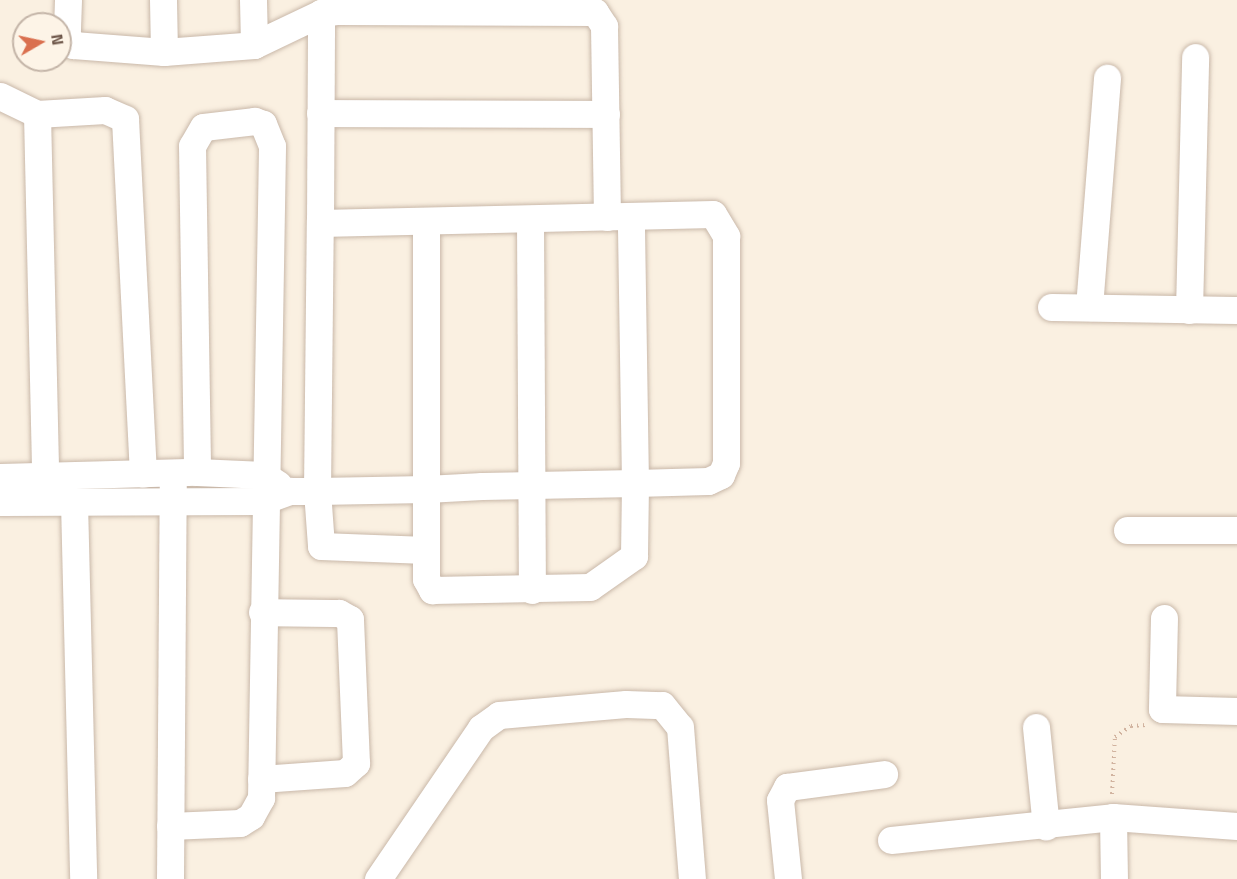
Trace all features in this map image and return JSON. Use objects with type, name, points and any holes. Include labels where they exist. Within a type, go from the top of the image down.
[{"type":"street","points":[[68,0],[67,36],[73,45],[164,52],[254,45],[321,13],[519,6],[584,10],[601,18],[606,114],[619,217],[634,483],[633,561],[590,587],[532,590],[432,590],[426,579],[426,222]]},
{"type":"street","points":[[163,0],[164,52]]},
{"type":"street","points":[[253,0],[254,45]]},
{"type":"street","points":[[321,13],[317,491],[321,546],[426,550]]},
{"type":"street","points":[[1189,310],[1195,57]]},
{"type":"street","points":[[1089,307],[1107,78]]},
{"type":"street","points":[[0,96],[37,114],[105,110],[125,119],[129,130],[143,474]]},
{"type":"street","points":[[320,112],[606,114]]},
{"type":"street","points":[[37,114],[45,476]]},
{"type":"street","points":[[170,826],[240,823],[257,808],[261,779],[263,488],[272,146],[263,123],[255,121],[203,127],[192,146],[185,472],[172,500],[170,826],[170,879]]},
{"type":"street","points":[[4,489],[45,476],[185,472],[263,488],[317,491],[708,481],[725,470],[726,236],[713,214],[530,220],[320,223]]},
{"type":"street","points":[[530,220],[532,590]]},
{"type":"street","points":[[1051,307],[1237,310]]},
{"type":"street","points":[[4,489],[74,502],[172,500],[263,488]]},
{"type":"street","points":[[74,502],[83,879]]},
{"type":"street","points":[[1127,530],[1237,531]]},
{"type":"street","points":[[261,779],[345,773],[356,763],[350,619],[339,613],[262,612]]},
{"type":"street","points":[[1164,618],[1162,709],[1237,711]]},
{"type":"street","points":[[378,879],[482,728],[499,715],[627,704],[662,705],[680,727],[692,879]]},
{"type":"street","points":[[1036,727],[1046,827]]},
{"type":"street","points":[[788,879],[780,800],[787,787],[884,774]]},
{"type":"street","points":[[891,840],[1046,827],[1113,816],[1237,826]]},
{"type":"street","points":[[1113,816],[1114,879]]},
{"type":"path","points":[[1113,816],[1110,756],[1115,737],[1131,726],[1158,723],[1162,709]]}]
